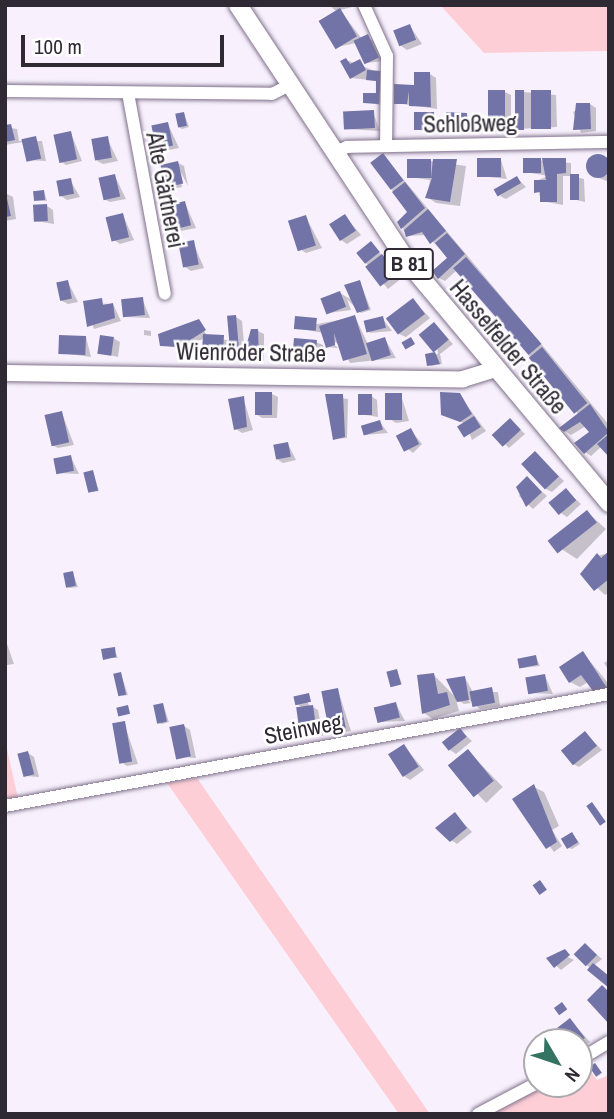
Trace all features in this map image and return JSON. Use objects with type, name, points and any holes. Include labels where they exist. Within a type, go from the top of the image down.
[{"type":"main road","name":"Hasselfelder Straße","points":[[238,5],[406,260],[493,370],[609,503]]},
{"type":"main road","name":"Wienröder Straße","points":[[5,373],[463,379],[493,370]]},
{"type":"street","points":[[364,5],[387,56],[386,146]]},
{"type":"street","points":[[5,91],[272,94],[290,85]]},
{"type":"street","name":"Alte Gärtnerei","points":[[128,93],[165,294]]},
{"type":"street","name":"Schloßweg","points":[[334,153],[386,146],[609,142]]},
{"type":"street","name":"Steinweg","points":[[5,806],[609,694]]},
{"type":"street","points":[[593,1052],[609,1042]]},
{"type":"street","points":[[478,1114],[523,1090]]},
{"type":"shaded area","points":[[440,5],[609,5],[609,51],[484,53]]},
{"type":"shaded area","points":[[5,740],[18,798],[5,801]]},
{"type":"shaded area","points":[[197,778],[430,1114],[399,1114],[167,783]]},
{"type":"shaded area","points":[[593,1075],[597,1080],[609,1075],[609,1114],[492,1114],[523,1097],[593,1098]]},
{"type":"building","points":[[340,8],[357,36],[336,49],[319,21]]},
{"type":"building","points":[[410,24],[416,40],[399,46],[393,30]]},
{"type":"building","points":[[368,34],[379,58],[364,64],[353,41]]},
{"type":"building","points":[[346,58],[350,64],[360,59],[366,70],[350,79],[340,61]]},
{"type":"building","points":[[367,70],[381,71],[379,104],[363,103],[363,93],[376,93],[376,81],[366,80]]},
{"type":"building","points":[[414,72],[430,72],[431,107],[409,106],[409,91],[407,104],[394,104],[394,84],[414,85]]},
{"type":"building","points":[[488,90],[505,90],[505,130],[488,130]]},
{"type":"building","points":[[515,90],[524,90],[524,130],[515,130]]},
{"type":"building","points":[[531,90],[551,90],[551,129],[531,129]]},
{"type":"building","points":[[576,103],[590,103],[591,129],[573,130]]},
{"type":"building","points":[[374,110],[375,128],[344,130],[343,112]]},
{"type":"building","points":[[184,112],[187,126],[178,128],[175,114]]},
{"type":"building","points":[[414,112],[434,112],[434,130],[414,130]]},
{"type":"building","points":[[446,112],[467,113],[466,131],[445,130]]},
{"type":"building","points":[[168,122],[173,145],[156,149],[151,126]]},
{"type":"building","points":[[11,124],[15,140],[5,142],[5,125]]},
{"type":"building","points":[[71,131],[77,159],[59,163],[53,135]]},
{"type":"building","points":[[36,136],[41,158],[27,162],[21,139]]},
{"type":"building","points":[[108,136],[112,158],[95,161],[91,139]]},
{"type":"building","points":[[383,153],[403,180],[391,190],[370,163]]},
{"type":"building","points":[[598,154],[607,157],[610,166],[607,175],[598,178],[589,175],[586,166],[589,157]]},
{"type":"building","points":[[477,158],[501,158],[501,177],[477,177]]},
{"type":"building","points":[[523,158],[541,158],[541,173],[523,173]]},
{"type":"building","points":[[542,158],[566,158],[566,173],[557,174],[557,202],[540,202],[540,192],[534,193],[534,180],[546,180]]},
{"type":"building","points":[[407,159],[431,159],[431,178],[407,178]]},
{"type":"building","points":[[433,159],[457,159],[450,202],[425,198]]},
{"type":"building","points":[[178,161],[183,183],[166,187],[160,165]]},
{"type":"building","points":[[115,174],[120,196],[104,200],[98,178]]},
{"type":"building","points":[[570,174],[579,174],[579,200],[570,200]]},
{"type":"building","points":[[517,176],[521,183],[498,196],[494,190]]},
{"type":"building","points":[[71,178],[74,194],[59,197],[56,181]]},
{"type":"building","points":[[405,182],[425,208],[401,229],[397,222],[407,212],[392,192]]},
{"type":"building","points":[[5,190],[11,216],[5,217]]},
{"type":"building","points":[[44,190],[45,200],[34,201],[33,191]]},
{"type":"building","points":[[185,201],[191,225],[175,229],[169,205]]},
{"type":"building","points":[[47,204],[48,221],[34,222],[33,205]]},
{"type":"building","points":[[428,209],[446,231],[430,244],[422,232],[406,237],[404,230]]},
{"type":"building","points":[[123,213],[129,237],[112,242],[106,217]]},
{"type":"building","points":[[345,214],[356,231],[340,241],[329,224]]},
{"type":"building","points":[[306,215],[316,245],[298,251],[288,221]]},
{"type":"building","points":[[447,233],[465,254],[438,279],[432,271],[447,258],[435,243]]},
{"type":"building","points":[[194,240],[199,265],[183,268],[178,243]]},
{"type":"building","points":[[371,241],[380,252],[365,264],[356,253]]},
{"type":"building","points":[[382,254],[397,274],[380,287],[365,267]]},
{"type":"building","points":[[466,257],[541,344],[529,355],[453,268]]},
{"type":"building","points":[[68,280],[72,299],[60,301],[56,282]]},
{"type":"building","points":[[360,280],[369,309],[357,313],[344,285]]},
{"type":"building","points":[[340,291],[346,307],[326,314],[320,299]]},
{"type":"building","points":[[143,297],[145,315],[123,317],[121,299]]},
{"type":"building","points":[[102,298],[103,305],[113,303],[115,318],[87,327],[83,301]]},
{"type":"building","points":[[413,298],[425,314],[398,334],[386,318]]},
{"type":"building","points":[[236,315],[240,359],[231,360],[227,316]]},
{"type":"building","points":[[355,315],[367,354],[343,361],[334,333],[335,345],[326,348],[319,326]]},
{"type":"building","points":[[295,316],[317,318],[316,331],[294,329]]},
{"type":"building","points":[[383,316],[386,328],[366,332],[364,321]]},
{"type":"building","points":[[199,319],[206,330],[179,347],[160,346],[158,334]]},
{"type":"building","points":[[434,322],[449,340],[433,352],[419,335]]},
{"type":"building","points":[[251,329],[258,329],[259,359],[243,357]]},
{"type":"building","points":[[203,334],[224,335],[223,355],[202,354]]},
{"type":"building","points":[[59,335],[86,336],[85,355],[58,354]]},
{"type":"building","points":[[100,335],[114,337],[111,356],[97,354]]},
{"type":"building","points":[[385,337],[391,355],[372,361],[366,343]]},
{"type":"building","points":[[411,337],[415,344],[405,349],[401,342]]},
{"type":"building","points":[[294,338],[317,340],[315,358],[292,356]]},
{"type":"building","points":[[542,347],[587,403],[574,414],[529,358]]},
{"type":"building","points":[[435,352],[440,364],[427,366],[425,354]]},
{"type":"building","points":[[255,392],[272,392],[272,415],[255,415]]},
{"type":"building","points":[[440,392],[460,393],[472,414],[460,422],[441,415]]},
{"type":"building","points":[[385,393],[402,393],[402,420],[385,420]]},
{"type":"building","points":[[325,394],[343,394],[345,437],[333,440]]},
{"type":"building","points":[[358,394],[372,394],[372,415],[358,415]]},
{"type":"building","points":[[244,396],[247,427],[234,430],[228,399]]},
{"type":"building","points":[[590,404],[609,432],[584,454],[574,443],[589,432],[580,422],[564,432],[559,428]]},
{"type":"building","points":[[62,411],[69,442],[52,446],[44,415]]},
{"type":"building","points":[[474,416],[481,427],[464,438],[457,427]]},
{"type":"building","points":[[510,418],[521,430],[503,447],[492,435]]},
{"type":"building","points":[[380,420],[383,430],[364,435],[361,426]]},
{"type":"building","points":[[411,428],[419,444],[404,452],[396,436]]},
{"type":"building","points":[[609,434],[609,457],[597,444]]},
{"type":"building","points":[[288,442],[291,457],[276,460],[273,445]]},
{"type":"building","points":[[535,451],[559,477],[545,490],[521,464]]},
{"type":"building","points":[[71,455],[74,471],[56,474],[53,458]]},
{"type":"building","points":[[93,470],[98,490],[88,493],[83,472]]},
{"type":"building","points":[[527,476],[542,492],[526,507],[516,487]]},
{"type":"building","points":[[566,488],[576,500],[559,515],[548,503]]},
{"type":"building","points":[[587,510],[597,523],[557,553],[548,541]]},
{"type":"building","points":[[609,551],[609,579],[594,591],[580,574],[597,553],[601,558]]},
{"type":"building","points":[[73,571],[76,586],[66,588],[63,573]]},
{"type":"building","points":[[115,647],[116,657],[103,660],[101,649]]},
{"type":"building","points":[[583,651],[607,688],[593,691],[581,675],[569,683],[559,667]]},
{"type":"building","points":[[536,655],[538,665],[519,668],[517,659]]},
{"type":"building","points":[[397,669],[401,684],[391,687],[386,672]]},
{"type":"building","points":[[121,672],[126,694],[118,696],[113,674]]},
{"type":"building","points":[[434,673],[438,694],[447,692],[450,705],[422,714],[417,675]]},
{"type":"building","points":[[545,674],[548,691],[528,694],[525,677]]},
{"type":"building","points":[[465,676],[469,700],[457,702],[446,679]]},
{"type":"building","points":[[492,687],[495,703],[472,707],[469,691]]},
{"type":"building","points":[[338,688],[346,728],[329,731],[321,691]]},
{"type":"building","points":[[309,693],[311,702],[295,705],[293,697]]},
{"type":"building","points":[[396,702],[400,718],[378,723],[374,708]]},
{"type":"building","points":[[163,703],[167,722],[157,724],[153,705]]},
{"type":"building","points":[[128,705],[130,714],[118,716],[116,708]]},
{"type":"building","points":[[313,705],[317,733],[300,735],[296,707]]},
{"type":"building","points":[[125,721],[132,761],[119,764],[112,723]]},
{"type":"building","points":[[184,724],[191,756],[176,759],[169,727]]},
{"type":"building","points":[[460,728],[467,737],[449,751],[442,742]]},
{"type":"building","points":[[585,731],[597,746],[573,765],[561,751]]},
{"type":"building","points":[[404,744],[419,767],[403,777],[388,754]]},
{"type":"building","points":[[468,749],[494,781],[474,797],[448,765]]},
{"type":"building","points":[[28,751],[34,774],[24,777],[17,754]]},
{"type":"building","points":[[534,784],[557,842],[546,849],[512,799]]},
{"type":"building","points":[[592,802],[606,822],[600,826],[586,806]]},
{"type":"building","points":[[455,812],[467,828],[450,842],[435,828]]},
{"type":"building","points":[[572,832],[578,842],[567,849],[561,839]]},
{"type":"building","points":[[540,880],[547,890],[540,895],[533,885]]},
{"type":"building","points":[[585,943],[597,955],[586,966],[574,954]]},
{"type":"building","points":[[565,949],[570,955],[554,968],[546,958]]},
{"type":"building","points":[[593,963],[609,976],[609,988],[587,970]]},
{"type":"building","points":[[602,985],[609,992],[609,1024],[587,1000]]},
{"type":"building","points":[[562,1002],[567,1009],[559,1015],[554,1008]]},
{"type":"building","points":[[570,1018],[578,1028],[557,1028]]},
{"type":"building","points":[[595,1063],[602,1073],[596,1077],[593,1072]]}]
